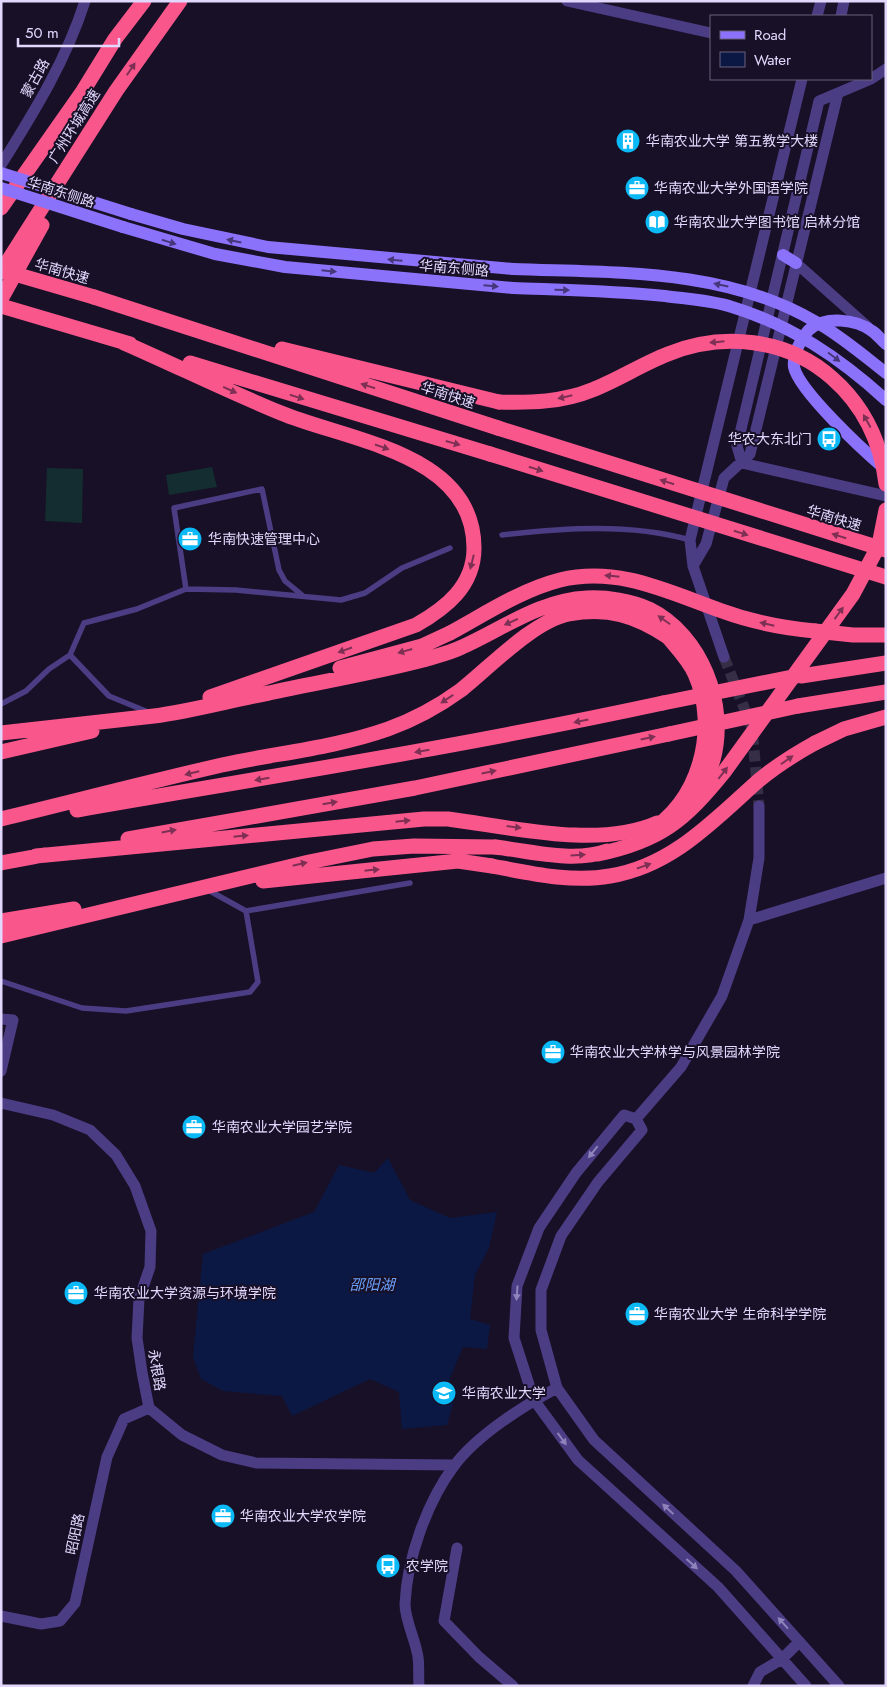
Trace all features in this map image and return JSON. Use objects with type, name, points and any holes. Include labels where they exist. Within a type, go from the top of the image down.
[{"type":"highway","name":"广州环城高速","points":[[1,208],[88,83],[115,39],[144,1]]},
{"type":"highway","name":"广州环城高速","points":[[1,271],[116,91],[180,1]]},
{"type":"highway","points":[[1,298],[116,91]]},
{"type":"highway","name":"华南快速","points":[[1,271],[94,297],[498,428],[886,550]]},
{"type":"highway","points":[[1,306],[490,454],[886,577]]},
{"type":"highway","points":[[130,310],[499,402],[543,401],[591,391],[667,354],[695,345],[746,341],[772,346],[819,366],[855,401],[868,422],[878,446],[886,484]]},
{"type":"highway","points":[[122,342],[282,413],[389,449],[416,462],[440,477],[458,494],[468,511],[474,532],[474,554],[468,577],[454,598],[439,611],[416,625],[156,716]]},
{"type":"highway","points":[[1,936],[202,887],[373,849],[434,846],[495,847],[572,856],[598,854],[626,848],[668,830],[685,816],[714,784],[853,594],[868,569],[879,545],[886,510]]},
{"type":"highway","points":[[1,752],[156,716],[422,646],[539,587],[581,576],[603,575],[646,582],[721,611],[765,624],[815,631],[886,635]]},
{"type":"highway","points":[[1,733],[156,716],[400,666],[461,648],[545,607],[586,598],[606,598],[649,609],[670,624],[688,642],[701,662],[712,687],[717,712],[718,737],[712,762],[700,787],[683,807],[664,820],[640,830],[615,834],[584,835],[448,819],[424,819],[36,856]]},
{"type":"highway","points":[[1,819],[222,765],[345,741],[388,729],[426,712],[459,691],[521,640],[544,625],[566,615],[594,611],[619,613],[645,622],[668,637],[695,674],[703,699],[706,720],[700,761],[690,786],[677,806],[651,830],[628,843],[598,854]]},
{"type":"highway","points":[[1,823],[418,752],[554,727],[801,676],[886,663]]},
{"type":"highway","points":[[1,863],[415,788],[798,706],[886,692]]},
{"type":"highway","points":[[1,921],[202,887],[458,861],[550,876],[609,876],[662,860],[704,830],[759,780],[815,743],[844,729],[886,717]]},
{"type":"street","name":"蒙古路","points":[[1,165],[55,77],[75,34],[84,1]]},
{"type":"street","points":[[567,1],[710,34]]},
{"type":"street","points":[[817,15],[821,1]]},
{"type":"street","points":[[841,15],[844,1]]},
{"type":"street","points":[[872,78],[886,69]]},
{"type":"street","points":[[724,657],[693,566],[690,540],[802,80]]},
{"type":"street","points":[[742,463],[737,446],[819,101],[869,80]]},
{"type":"street","points":[[693,566],[706,544],[724,478],[750,454],[838,93]]},
{"type":"street","name":"华南东侧路","points":[[1,173],[183,229],[268,247],[513,269],[664,276],[731,287],[780,304],[815,321],[886,373]]},
{"type":"street","name":"华南东侧路","points":[[1,188],[215,254],[285,267],[513,288],[650,295],[710,301],[766,319],[811,342],[842,362],[886,400]]},
{"type":"street","points":[[783,255],[796,263],[886,344]]},
{"type":"street","points":[[872,330],[851,322],[834,321],[817,325],[809,330],[798,346],[794,364],[799,380],[865,452],[886,469]]},
{"type":"street","points":[[742,463],[886,496]]},
{"type":"street","points":[[636,1118],[681,1067],[722,996],[749,920],[759,858],[759,806]]},
{"type":"street","points":[[749,920],[886,878]]},
{"type":"street","points":[[1,1019],[13,1020],[1,1071]]},
{"type":"street","name":"永根路","points":[[1,1103],[52,1115],[90,1130],[116,1155],[135,1186],[151,1231],[150,1267],[139,1299],[137,1338],[149,1408],[182,1435],[214,1451],[256,1463],[455,1465]]},
{"type":"street","points":[[806,1686],[718,1587],[578,1460],[534,1400],[514,1338],[517,1286],[539,1228],[576,1173],[624,1115],[636,1118],[642,1130],[598,1182],[561,1236],[541,1290],[541,1330],[557,1388],[594,1440],[736,1571],[839,1686]]},
{"type":"street","points":[[419,1686],[418,1654],[405,1606],[412,1558],[427,1514],[455,1465],[483,1438],[534,1400],[557,1388]]},
{"type":"street","name":"昭阳路","points":[[1,1616],[41,1624],[60,1621],[75,1603],[107,1457],[124,1418],[149,1408]]},
{"type":"street","points":[[457,1548],[444,1621],[479,1657],[513,1686]]},
{"type":"street","points":[[753,1686],[760,1672],[782,1659],[799,1642]]},
{"type":"lane","points":[[186,590],[174,508],[262,489],[279,570],[285,581],[303,595]]},
{"type":"lane","points":[[502,535],[560,529],[617,530],[668,534],[690,540]]},
{"type":"lane","points":[[1,704],[26,691],[49,669],[70,655],[84,623],[138,609],[186,590],[236,590],[341,600],[365,593],[402,568],[450,548]]},
{"type":"lane","points":[[70,655],[109,696],[156,716]]},
{"type":"lane","points":[[202,887],[246,911],[410,884]]},
{"type":"lane","points":[[1,981],[82,1008],[126,1011],[250,992],[258,982],[246,911]]},
{"type":"green space","points":[[212,467],[217,487],[169,495],[166,475]]},
{"type":"green space","points":[[47,468],[83,469],[82,523],[45,521]]},
{"type":"water","name":"邵阳湖","points":[[388,1158],[410,1200],[450,1218],[497,1212],[489,1248],[475,1275],[470,1319],[490,1325],[487,1349],[463,1347],[446,1388],[455,1398],[447,1425],[402,1429],[399,1392],[370,1379],[292,1416],[282,1396],[223,1391],[201,1379],[193,1357],[203,1254],[314,1212],[339,1165],[374,1173]]},
{"type":"tunnel","points":[[724,657],[752,728],[759,806]]},
{"type":"place","name":"华南农业大学 第五教学大楼","points":[[628,141]]},
{"type":"place","name":"华南农业大学外国语学院","points":[[637,188]]},
{"type":"place","name":"华南农业大学图书馆 启林分馆","points":[[657,222]]},
{"type":"place","name":"华农大东北门","points":[[829,439]]},
{"type":"place","name":"华南快速管理中心","points":[[190,539]]},
{"type":"place","name":"华南农业大学林学与风景园林学院","points":[[553,1052]]},
{"type":"place","name":"华南农业大学园艺学院","points":[[194,1127]]},
{"type":"place","name":"华南农业大学资源与环境学院","points":[[76,1293]]},
{"type":"place","name":"华南农业大学 生命科学学院","points":[[637,1314]]},
{"type":"place","name":"华南农业大学","points":[[444,1393]]},
{"type":"place","name":"华南农业大学农学院","points":[[223,1516]]},
{"type":"place","name":"农学院","points":[[388,1566]]}]
